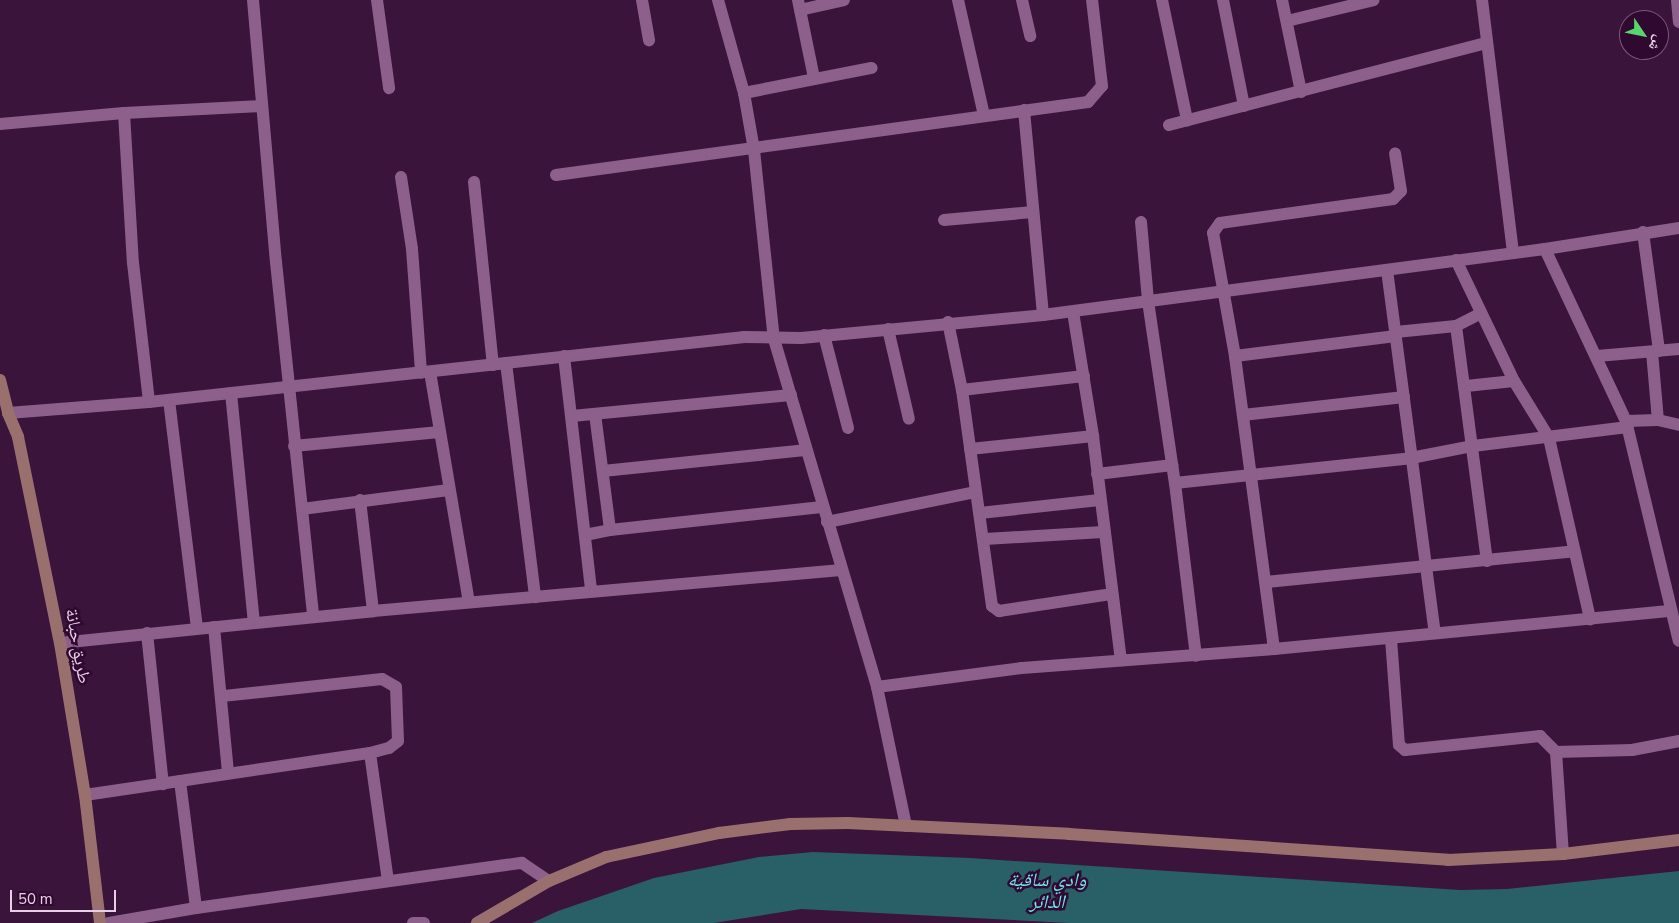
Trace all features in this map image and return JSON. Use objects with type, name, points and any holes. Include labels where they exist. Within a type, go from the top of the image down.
[{"type":"street","points":[[253,0],[261,106],[294,446],[313,617]]},
{"type":"street","points":[[377,0],[389,88]]},
{"type":"street","points":[[642,0],[649,40]]},
{"type":"street","points":[[718,0],[744,93],[754,150],[774,339],[805,450],[877,687],[906,826]]},
{"type":"street","points":[[814,78],[799,5],[844,0]]},
{"type":"street","points":[[958,0],[984,115]]},
{"type":"street","points":[[1022,0],[1030,36]]},
{"type":"street","points":[[556,175],[754,150],[984,115],[1088,102],[1102,86],[1092,0]]},
{"type":"street","points":[[1162,0],[1187,120]]},
{"type":"street","points":[[1223,0],[1244,106]]},
{"type":"street","points":[[1282,0],[1301,92]]},
{"type":"street","points":[[1287,21],[1346,3],[1374,0]]},
{"type":"street","points":[[1482,0],[1513,253]]},
{"type":"street","points":[[1678,0],[1679,22]]},
{"type":"street","points":[[1169,125],[1487,43]]},
{"type":"street","points":[[744,93],[872,68]]},
{"type":"street","points":[[0,124],[124,113],[261,106]]},
{"type":"street","points":[[1024,110],[1043,315]]},
{"type":"street","points":[[124,113],[133,263],[149,402]]},
{"type":"street","points":[[1274,650],[1266,582],[1249,476],[1235,356],[1225,291],[1213,233],[1216,225],[1393,200],[1400,190],[1394,153]]},
{"type":"street","points":[[400,177],[412,249],[426,372],[440,432],[468,602]]},
{"type":"street","points":[[474,182],[492,365]]},
{"type":"street","points":[[944,220],[1033,212]]},
{"type":"street","points":[[1141,222],[1148,301],[1175,483],[1196,656]]},
{"type":"street","points":[[8,413],[169,400],[744,337],[774,339],[1073,312],[1545,249],[1643,232],[1679,228]]},
{"type":"street","points":[[1643,232],[1655,351],[1658,420]]},
{"type":"street","points":[[1545,249],[1597,356],[1627,424],[1679,641]]},
{"type":"street","points":[[1456,260],[1480,314],[1514,381],[1549,438],[1590,619]]},
{"type":"street","points":[[1386,270],[1435,633]]},
{"type":"street","points":[[1073,312],[1093,436],[1099,500],[1121,660]]},
{"type":"street","points":[[1235,356],[1456,326],[1480,314]]},
{"type":"street","points":[[948,322],[962,390],[976,492],[985,539],[990,600],[995,610],[1111,594]]},
{"type":"street","points":[[1456,326],[1466,386],[1488,561]]},
{"type":"street","points":[[888,329],[909,419]]},
{"type":"street","points":[[824,335],[848,428]]},
{"type":"street","points":[[1597,356],[1679,348]]},
{"type":"street","points":[[564,356],[591,592]]},
{"type":"street","points":[[506,362],[535,598]]},
{"type":"street","points":[[962,390],[1084,376]]},
{"type":"street","name":"طريق حبانة","points":[[0,380],[8,413],[18,437],[60,642],[85,795],[100,923]]},
{"type":"street","points":[[1466,386],[1514,381]]},
{"type":"street","points":[[231,393],[254,622]]},
{"type":"street","points":[[572,416],[790,396]]},
{"type":"street","points":[[1243,415],[1404,396]]},
{"type":"street","points":[[169,400],[197,628]]},
{"type":"street","points":[[595,414],[610,530]]},
{"type":"street","points":[[1175,483],[1411,458],[1473,446],[1549,438],[1658,420],[1679,425]]},
{"type":"street","points":[[294,446],[440,432]]},
{"type":"street","points":[[970,449],[1093,436]]},
{"type":"street","points":[[603,471],[805,450]]},
{"type":"street","points":[[1097,474],[1172,464]]},
{"type":"street","points":[[302,509],[449,490]]},
{"type":"street","points":[[827,522],[976,492]]},
{"type":"street","points":[[360,500],[373,611]]},
{"type":"street","points":[[980,513],[1099,500]]},
{"type":"street","points":[[585,535],[610,530],[822,507]]},
{"type":"street","points":[[985,539],[1103,532]]},
{"type":"street","points":[[1266,582],[1574,552]]},
{"type":"street","points":[[60,642],[468,602],[535,598],[841,570]]},
{"type":"street","points":[[877,687],[1004,670],[1274,650],[1671,611]]},
{"type":"street","points":[[214,627],[228,772]]},
{"type":"street","points":[[147,633],[162,784]]},
{"type":"street","points":[[1391,639],[1399,745],[1405,750],[1540,736],[1556,752],[1563,854]]},
{"type":"street","points":[[85,795],[228,772],[370,753],[389,748],[398,741],[396,687],[382,679],[222,696]]},
{"type":"street","points":[[1556,752],[1632,750],[1679,741]]},
{"type":"street","points":[[370,753],[388,881]]},
{"type":"street","points":[[180,781],[196,908]]},
{"type":"street","points":[[477,923],[549,881],[606,857],[754,828],[839,823],[906,826],[1180,840],[1448,860],[1563,854],[1679,840]]},
{"type":"street","points":[[109,923],[196,908],[522,863],[549,881]]},
{"type":"street","points":[[412,923],[424,923]]},
{"type":"water","name":"وادي ساقية الدائر","points":[[813,852],[970,858],[1460,890],[1507,889],[1679,871],[1679,923],[1069,923],[801,909],[714,923],[532,923],[558,911],[654,878],[759,857]]}]
